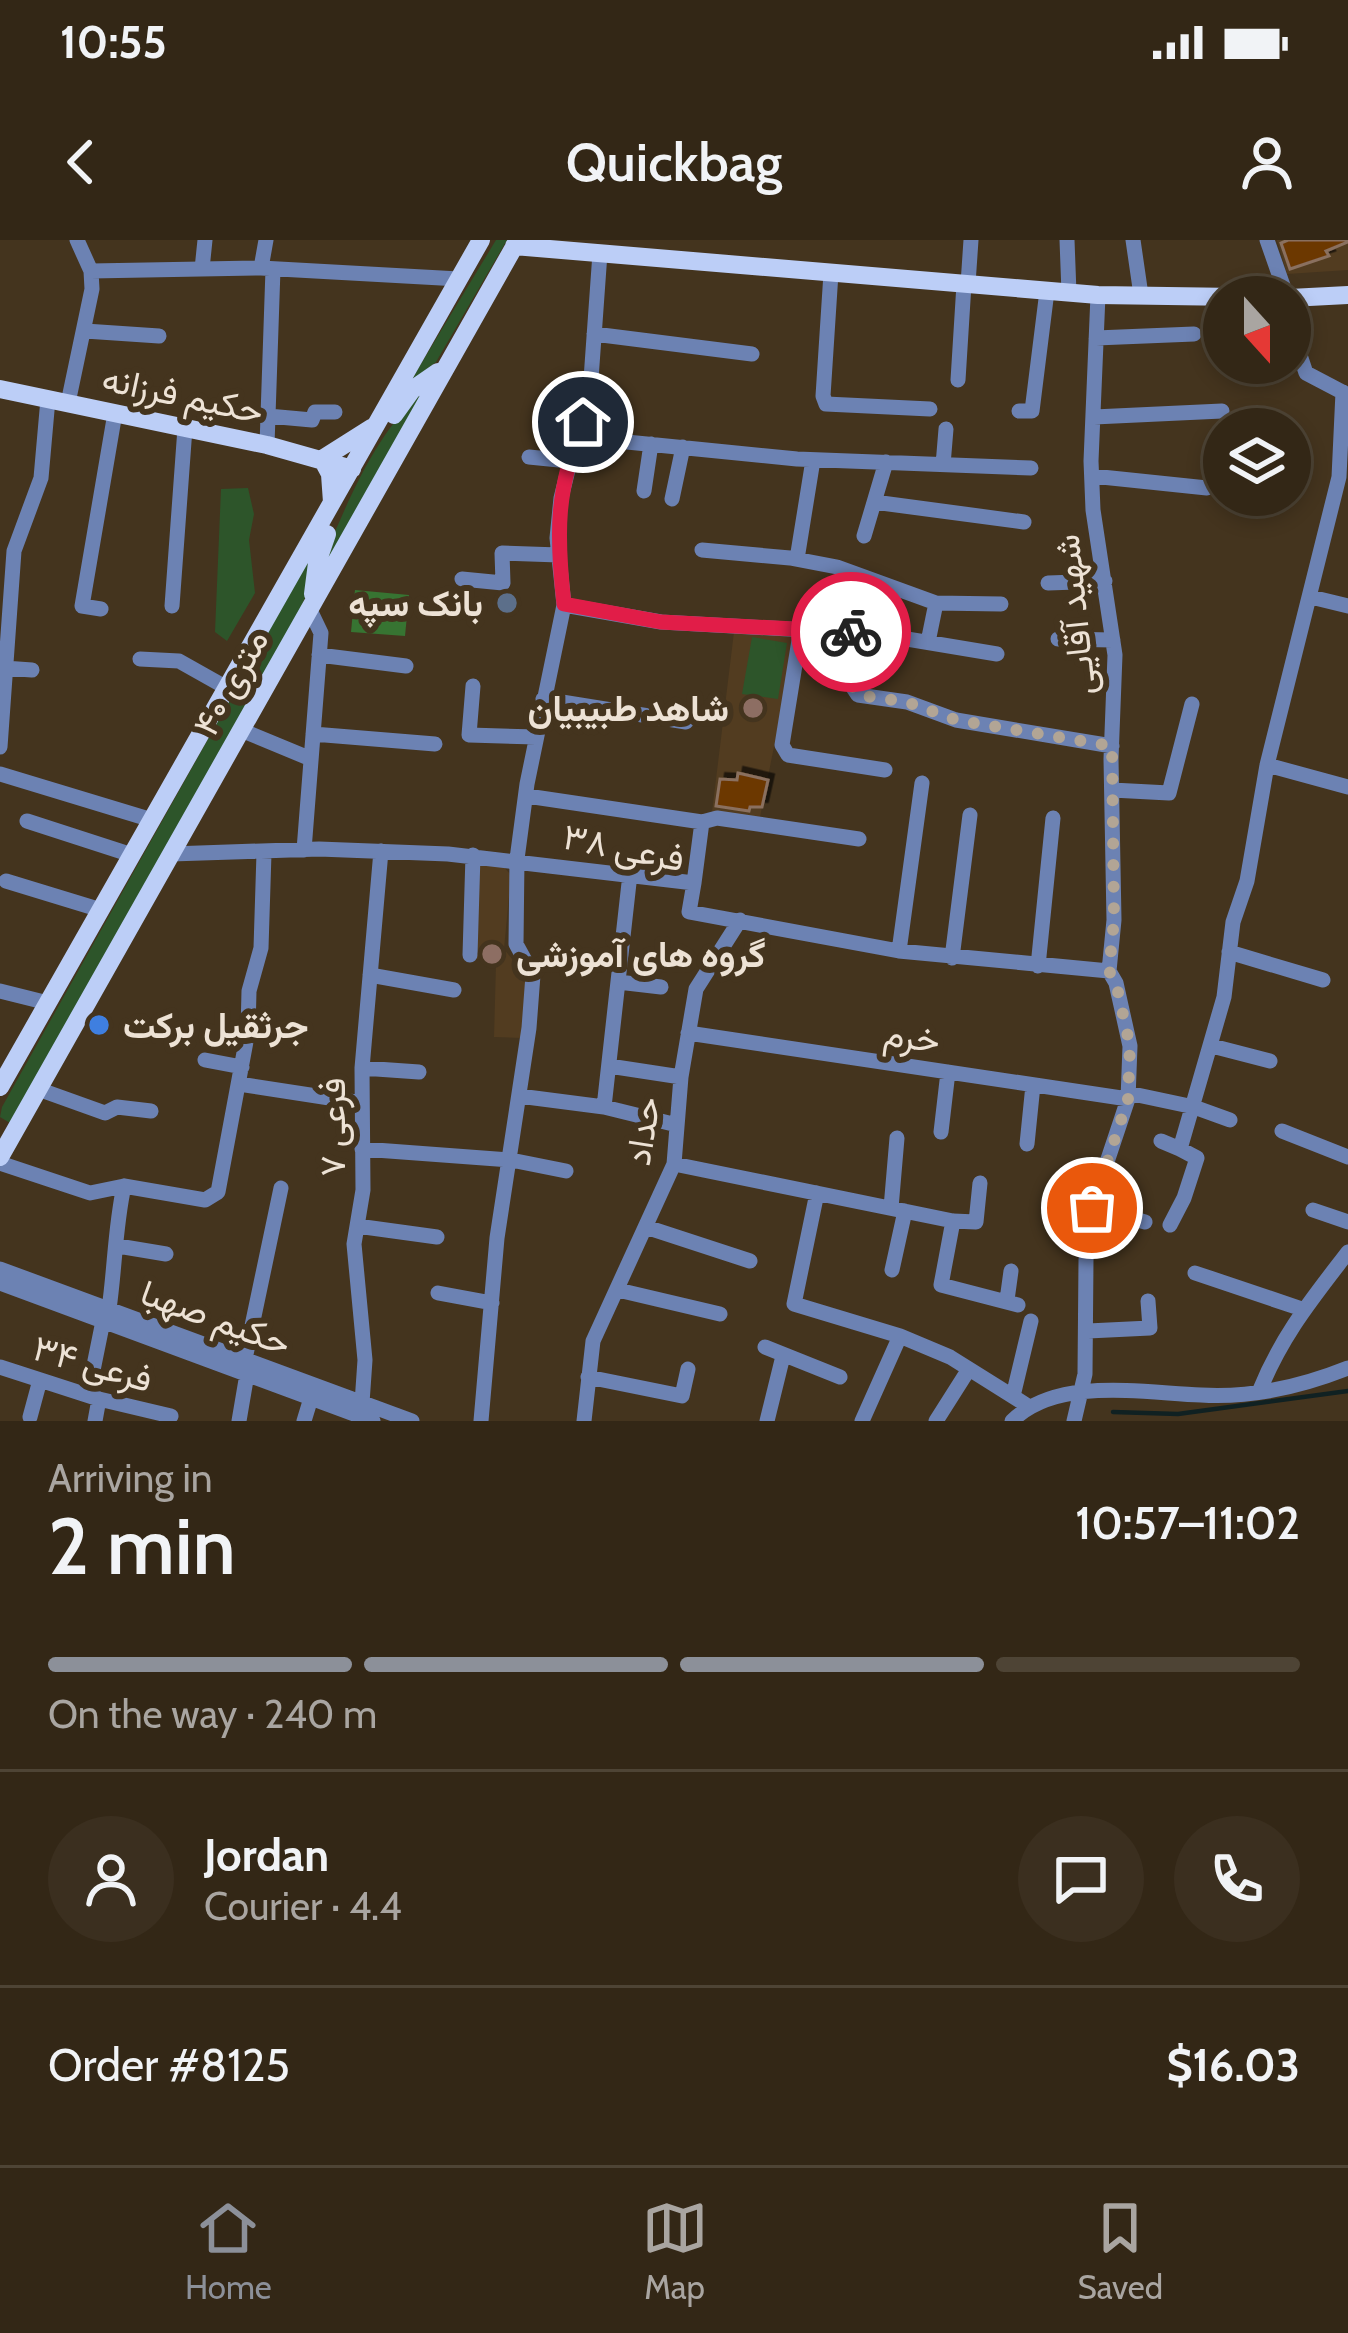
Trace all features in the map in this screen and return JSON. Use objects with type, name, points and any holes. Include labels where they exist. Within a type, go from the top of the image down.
[{"type":"main road","points":[[309,608],[320,551],[352,487],[352,469],[482,240]]},
{"type":"main road","points":[[516,243],[1069,293],[1203,296]]},
{"type":"main road","name":"۴۰ متری","points":[[0,1160],[516,243]]},
{"type":"main road","points":[[1311,296],[1348,295]]},
{"type":"main road","points":[[352,469],[364,464],[412,391],[446,365]]},
{"type":"main road","name":"حکیم فرزانه","points":[[0,389],[352,469]]},
{"type":"main road","points":[[332,505],[330,474],[322,459],[345,448],[379,421]]},
{"type":"main road","name":"۴۰ متری","points":[[0,1087],[352,469]]},
{"type":"main road","points":[[0,1125],[9,1128],[20,1121]]},
{"type":"street","points":[[0,747],[14,551],[41,478],[58,401],[85,331],[91,271],[77,240]]},
{"type":"street","points":[[202,269],[205,240]]},
{"type":"street","points":[[266,240],[267,446]]},
{"type":"street","points":[[958,380],[971,240]]},
{"type":"street","points":[[1067,240],[1069,293]]},
{"type":"street","points":[[1133,240],[1142,295]]},
{"type":"street","points":[[1267,240],[1280,276]]},
{"type":"street","points":[[481,1421],[491,1303],[533,975],[516,944],[517,859],[564,604],[560,498],[591,379],[600,253]]},
{"type":"street","points":[[91,271],[267,269],[459,279]]},
{"type":"street","points":[[831,273],[826,404],[930,409]]},
{"type":"street","points":[[1019,412],[1032,411],[1047,291]]},
{"type":"street","name":"شهید آقایی","points":[[1074,1421],[1088,1331],[1086,1260],[1092,1208],[1128,1096],[1130,1046],[1109,971],[1114,920],[1113,640],[1092,476],[1098,295]]},
{"type":"street","points":[[85,331],[159,336]]},
{"type":"street","points":[[594,334],[752,354]]},
{"type":"street","points":[[1096,338],[1194,334]]},
{"type":"street","points":[[1180,1149],[1212,1046],[1267,765],[1339,477],[1345,394],[1311,376]]},
{"type":"street","points":[[268,416],[312,421],[315,412],[335,412]]},
{"type":"street","points":[[1094,417],[1203,412]]},
{"type":"street","points":[[101,610],[82,606],[115,413]]},
{"type":"street","points":[[172,606],[184,428]]},
{"type":"street","points":[[943,465],[946,429]]},
{"type":"street","points":[[577,437],[813,460],[1031,468]]},
{"type":"street","points":[[644,491],[651,444]]},
{"type":"street","points":[[673,499],[683,448]]},
{"type":"street","points":[[529,457],[568,461]]},
{"type":"street","points":[[797,559],[813,460]]},
{"type":"street","points":[[864,536],[886,462]]},
{"type":"street","points":[[1092,476],[1203,488]]},
{"type":"street","points":[[874,502],[1024,522]]},
{"type":"street","points":[[0,529],[21,531]]},
{"type":"street","points":[[702,550],[837,567],[936,603],[1001,604]]},
{"type":"street","points":[[462,579],[502,583],[502,553],[559,555]]},
{"type":"street","points":[[1048,583],[1105,581]]},
{"type":"street","points":[[1311,597],[1348,607]]},
{"type":"street","points":[[928,642],[936,603]]},
{"type":"street","points":[[564,604],[661,622],[861,633],[997,653]]},
{"type":"street","points":[[304,850],[321,633],[309,608]]},
{"type":"street","points":[[801,628],[782,745],[788,755],[885,770]]},
{"type":"street","points":[[861,633],[852,686],[858,695],[907,702],[956,720],[1112,746]]},
{"type":"street","points":[[1058,639],[1113,640]]},
{"type":"street","points":[[319,655],[406,666]]},
{"type":"street","points":[[140,659],[178,661],[227,688]]},
{"type":"street","points":[[4,668],[32,670]]},
{"type":"street","points":[[473,686],[469,735],[536,737]]},
{"type":"street","points":[[543,699],[686,722]]},
{"type":"street","points":[[1112,790],[1169,793],[1192,704]]},
{"type":"street","points":[[241,730],[311,759]]},
{"type":"street","points":[[313,734],[435,743]]},
{"type":"street","points":[[1267,765],[1348,787]]},
{"type":"street","points":[[0,774],[152,820]]},
{"type":"street","points":[[899,951],[922,782]]},
{"type":"street","points":[[526,796],[859,839]]},
{"type":"street","points":[[952,958],[970,815]]},
{"type":"street","points":[[1038,966],[1053,818]]},
{"type":"street","points":[[27,821],[132,855]]},
{"type":"street","points":[[694,883],[702,822]]},
{"type":"street","name":"فرعی ۳۸","points":[[171,854],[381,851],[517,859],[694,883],[689,912],[899,951],[1109,971]]},
{"type":"street","name":"فرعی ۷","points":[[356,1412],[365,1360],[354,1244],[363,1190],[362,1068],[381,851]]},
{"type":"street","points":[[0,1160],[90,1192],[124,1186],[205,1200],[218,1192],[248,1031],[249,991],[261,948],[264,853]]},
{"type":"street","points":[[470,955],[473,855]]},
{"type":"street","points":[[604,1107],[630,874]]},
{"type":"street","points":[[5,880],[101,910]]},
{"type":"street","name":"حداد","points":[[584,1421],[593,1341],[674,1164],[681,1077],[696,988],[740,920]]},
{"type":"street","points":[[1229,952],[1324,980]]},
{"type":"street","points":[[370,975],[454,990]]},
{"type":"street","points":[[618,982],[661,987]]},
{"type":"street","points":[[0,991],[48,1004]]},
{"type":"street","name":"خرم","points":[[688,1033],[1128,1096],[1194,1107],[1230,1120]]},
{"type":"street","points":[[1212,1046],[1270,1061]]},
{"type":"street","points":[[205,1060],[241,1075],[362,1103]]},
{"type":"street","points":[[609,1066],[681,1077]]},
{"type":"street","points":[[362,1068],[419,1072]]},
{"type":"street","points":[[941,1132],[948,1072]]},
{"type":"street","points":[[1027,1144],[1033,1084]]},
{"type":"street","points":[[38,1089],[105,1113],[117,1107],[151,1111]]},
{"type":"street","points":[[519,1096],[604,1107],[677,1125]]},
{"type":"street","points":[[1282,1131],[1348,1157]]},
{"type":"street","points":[[892,1270],[898,1210],[897,1138]]},
{"type":"street","points":[[1161,1141],[1197,1158],[1170,1226]]},
{"type":"street","points":[[362,1149],[511,1160],[566,1171]]},
{"type":"street","points":[[674,1164],[953,1221],[976,1222],[980,1183]]},
{"type":"street","points":[[95,1421],[94,1397],[118,1246],[114,1231],[124,1186]]},
{"type":"street","points":[[239,1421],[281,1188]]},
{"type":"street","points":[[817,1193],[794,1304],[900,1336],[969,1369],[1020,1401],[1082,1391],[1162,1390],[1203,1396],[1259,1391],[1313,1382],[1348,1368]]},
{"type":"street","points":[[1092,1208],[1144,1222]]},
{"type":"street","points":[[1313,1210],[1348,1222]]},
{"type":"street","points":[[953,1221],[941,1285],[1012,1303],[1011,1271]]},
{"type":"street","points":[[357,1226],[437,1237]]},
{"type":"street","points":[[646,1227],[750,1262]]},
{"type":"street","points":[[118,1246],[166,1254]]},
{"type":"street","points":[[1259,1391],[1302,1309],[1348,1252]]},
{"type":"street","name":"حکیم صهبا","points":[[0,1269],[106,1315]]},
{"type":"street","points":[[1195,1274],[1302,1309]]},
{"type":"street","name":"حکیم صهبا","points":[[0,1283],[246,1366],[373,1421]]},
{"type":"street","points":[[618,1290],[720,1314]]},
{"type":"street","points":[[438,1294],[491,1303]]},
{"type":"street","points":[[1088,1331],[1150,1328],[1148,1301]]},
{"type":"street","points":[[1012,1421],[1020,1401],[1031,1321]]},
{"type":"street","points":[[862,1421],[900,1336]]},
{"type":"street","points":[[765,1347],[839,1377]]},
{"type":"street","points":[[767,1421],[783,1357]]},
{"type":"street","name":"حکیم صهبا","points":[[246,1366],[310,1398],[412,1421]]},
{"type":"street","name":"فرعی ۳۴","points":[[0,1367],[146,1416],[171,1416]]},
{"type":"street","points":[[588,1377],[682,1396],[688,1369]]},
{"type":"street","points":[[936,1421],[969,1369]]},
{"type":"street","points":[[30,1417],[40,1380]]},
{"type":"street","points":[[304,1421],[310,1398]]},
{"type":"shaded area","points":[[1277,240],[1348,240],[1348,270],[1287,274]]},
{"type":"shaded area","name":"شاهد طبیبیان","points":[[734,632],[796,636],[760,817],[712,812]]},
{"type":"shaded area","name":"گروه های آموزشی","points":[[478,862],[502,865],[511,875],[504,949],[528,979],[523,1038],[494,1037],[496,964],[476,958]]},
{"type":"green space","points":[[496,240],[507,240],[436,362],[410,382]]},
{"type":"green space","points":[[430,386],[329,560],[326,552],[368,462],[395,421]]},
{"type":"green space","points":[[248,488],[254,514],[249,540],[255,593],[227,641],[215,632],[221,489]]},
{"type":"green space","points":[[310,557],[306,595],[297,617],[10,1123],[0,1117],[2,1107]]},
{"type":"green space","points":[[355,590],[409,595],[405,636],[351,632]]},
{"type":"green space","points":[[752,637],[787,643],[778,699],[742,694]]},
{"type":"building","points":[[1348,242],[1326,251],[1329,256],[1290,269],[1281,243]]},
{"type":"building","points":[[738,773],[768,780],[762,807],[749,811],[716,806],[720,779],[737,780]]},
{"type":"waterway","points":[[1113,1412],[1178,1414],[1348,1391]]},
{"type":"way so far","points":[[851,632],[861,633],[852,686],[858,695],[907,702],[956,720],[1112,746],[1114,920],[1109,971],[1130,1046],[1128,1099],[1092,1208]]},
{"type":"place","name":"بانک سپه","points":[[507,603]]},
{"type":"place","name":"شاهد طبیبیان","points":[[753,708]]},
{"type":"place","name":"گروه های آموزشی","points":[[492,954]]},
{"type":"place","name":"جرثقیل برکت","points":[[99,1025]]},
{"type":"route","points":[[583,422],[570,452],[560,498],[556,538],[564,604],[661,622],[851,632]]}]
